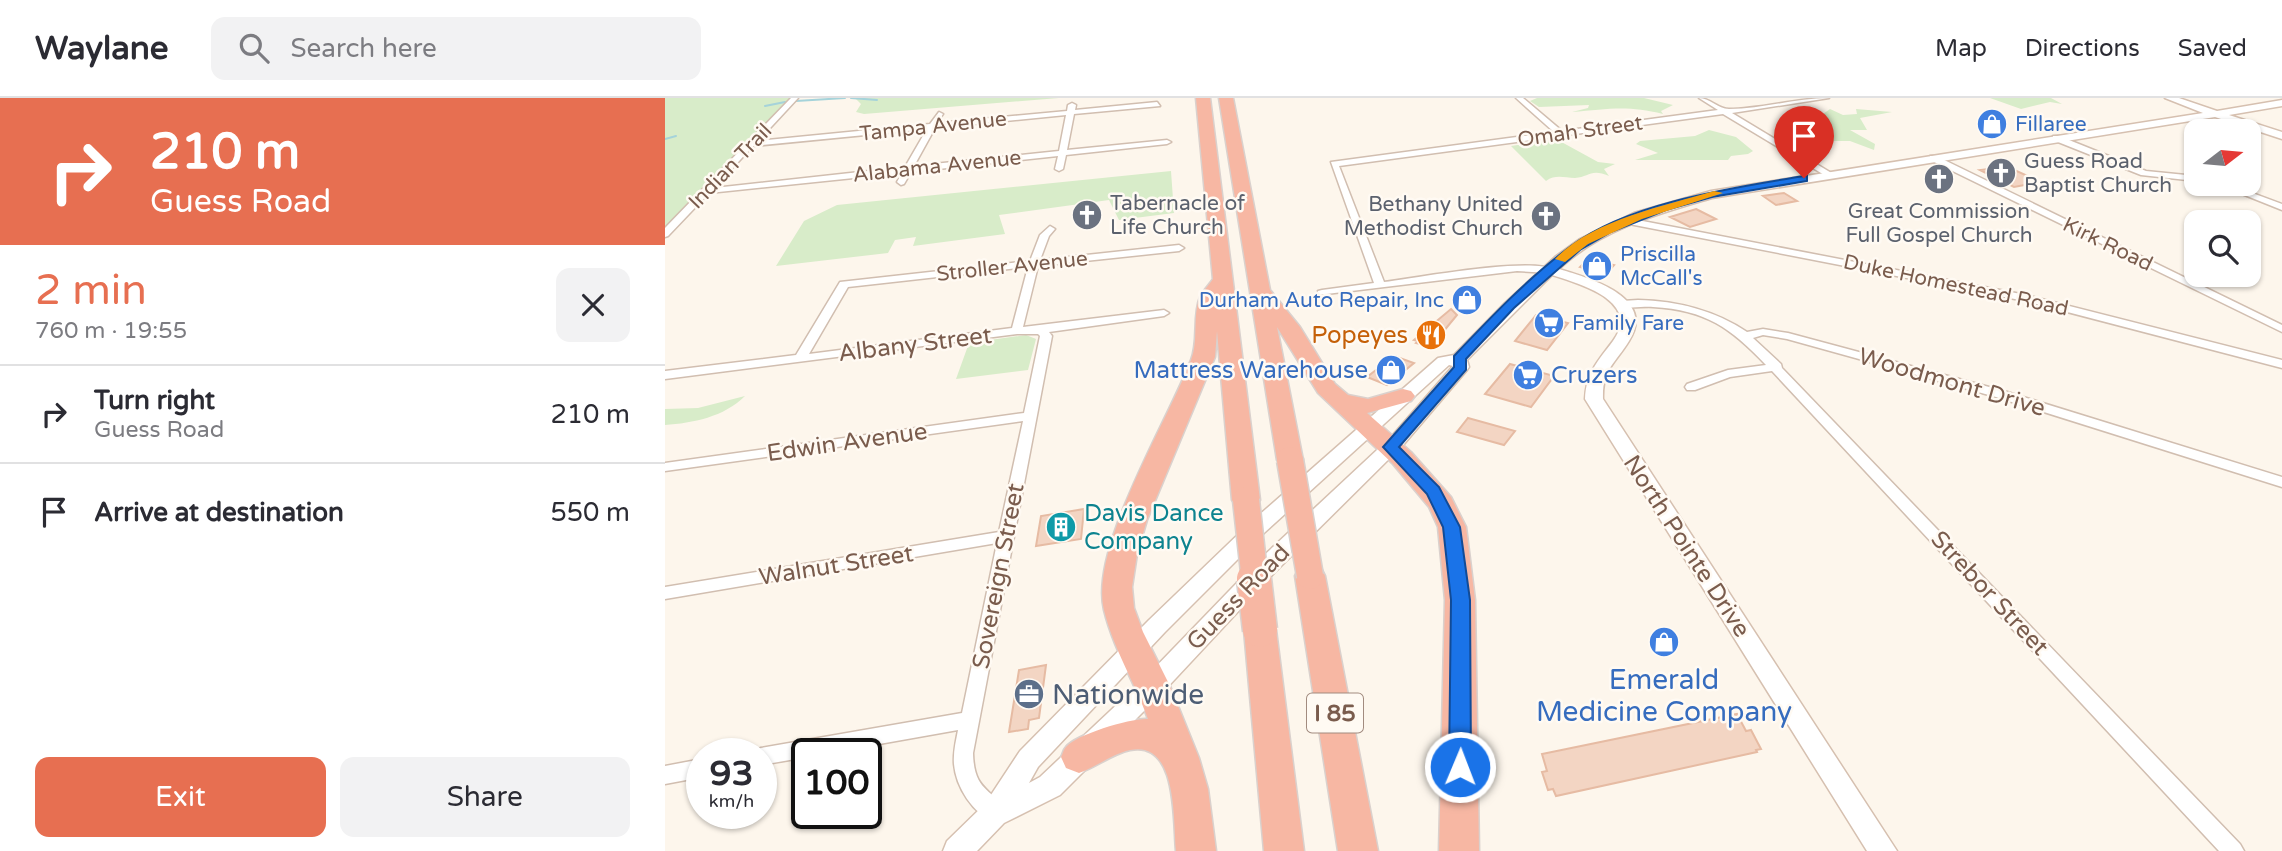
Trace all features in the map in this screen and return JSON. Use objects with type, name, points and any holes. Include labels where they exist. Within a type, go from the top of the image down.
[{"type":"highway","name":"I 85","points":[[1203,98],[1284,851]]},
{"type":"highway","name":"I 85","points":[[1226,98],[1358,851]]},
{"type":"highway","points":[[1190,112],[1193,131],[1207,143]]},
{"type":"highway","points":[[1234,140],[1243,112]]},
{"type":"highway","points":[[1196,851],[1189,789],[1181,758],[1153,687],[1134,649],[1119,608],[1117,592],[1122,554],[1133,520],[1194,385],[1208,337],[1210,297],[1222,280]]},
{"type":"highway","points":[[1260,291],[1292,332],[1326,387],[1425,482],[1441,503],[1452,527],[1457,548],[1461,648],[1459,851]]},
{"type":"highway","points":[[1339,401],[1369,406],[1403,396]]},
{"type":"highway","points":[[1079,757],[1117,740],[1150,734],[1159,738],[1181,758]]},
{"type":"main road","points":[[2170,98],[2282,136]]},
{"type":"main road","name":"Guess Road","points":[[995,813],[1050,786],[1153,687],[1266,567],[1367,467],[1378,437],[1403,396],[1444,361],[1459,359],[1510,306],[1584,242],[1627,221],[1698,197],[2282,103]]},
{"type":"main road","points":[[1549,270],[1595,285],[1622,304]]},
{"type":"main road","name":"North Pointe Drive","points":[[1622,304],[1629,320],[1627,332],[1596,373],[1593,381],[1594,399],[1883,851]]},
{"type":"main road","name":"Guess Road","points":[[957,851],[995,813],[1029,759],[1134,649],[1257,528],[1378,437],[1461,368],[1459,359]]},
{"type":"street","name":"Indian Trail","points":[[665,234],[795,98]]},
{"type":"street","points":[[1520,98],[1560,133]]},
{"type":"street","points":[[1702,98],[1829,174]]},
{"type":"street","name":"Omah Street","points":[[1380,285],[1334,164],[1826,98]]},
{"type":"street","points":[[1059,169],[1073,102]]},
{"type":"street","name":"Tampa Avenue","points":[[752,144],[1157,104]]},
{"type":"street","points":[[901,182],[939,114]]},
{"type":"street","points":[[2056,138],[2144,173],[2184,178]]},
{"type":"street","name":"Alabama Avenue","points":[[707,191],[1167,142]]},
{"type":"street","name":"Kirk Road","points":[[1933,158],[2282,329]]},
{"type":"street","points":[[2253,196],[2282,207]]},
{"type":"street","name":"Duke Homestead Road","points":[[1627,221],[2015,295],[2282,364]]},
{"type":"street","points":[[1017,331],[1043,233],[1049,229]]},
{"type":"street","name":"Stroller Avenue","points":[[800,358],[844,284],[1179,248]]},
{"type":"street","points":[[1322,293],[1517,268],[1549,270]]},
{"type":"street","name":"Woodmont Drive","points":[[1622,304],[1653,303],[1679,307],[1723,321],[1745,335],[1763,332],[1788,336],[1959,382],[2282,482]]},
{"type":"street","name":"Albany Street","points":[[665,375],[1017,331],[1041,331],[1164,313]]},
{"type":"street","name":"Sovereign Street","points":[[995,813],[976,797],[965,779],[963,753],[1046,336],[1041,331]]},
{"type":"street","name":"Strebor Street","points":[[1745,335],[2233,851]]},
{"type":"street","points":[[1691,387],[1728,374],[1777,367]]},
{"type":"street","name":"Edwin Avenue","points":[[665,467],[1029,416]]},
{"type":"street","name":"Walnut Street","points":[[665,593],[1006,536]]},
{"type":"street","points":[[777,754],[969,720]]},
{"type":"street","points":[[665,775],[686,771]]},
{"type":"green space","points":[[665,98],[792,98],[665,229]]},
{"type":"green space","points":[[855,98],[1059,98],[864,114],[856,112],[861,104]]},
{"type":"green space","points":[[1537,98],[1644,98],[1673,105],[1661,111],[1663,114],[1628,109],[1572,112],[1588,108],[1589,105],[1539,107],[1530,101]]},
{"type":"green space","points":[[1990,98],[2051,98],[2062,104],[2050,102],[2021,109]]},
{"type":"green space","points":[[1830,109],[1843,115],[1857,114],[1856,109],[1892,112],[1860,118],[1867,130],[1850,130],[1875,144],[1874,150],[1850,141],[1820,141],[1802,131],[1833,131],[1800,116],[1823,114]]},
{"type":"green space","points":[[1709,130],[1736,137],[1753,151],[1731,156],[1728,160],[1635,160],[1658,153],[1636,144],[1640,141],[1695,136]]},
{"type":"green space","points":[[1556,139],[1598,162],[1615,164],[1604,169],[1609,176],[1594,173],[1575,178],[1557,177],[1546,181],[1511,146]]},
{"type":"green space","points":[[1171,171],[1174,213],[1119,220],[1109,200],[999,215],[1005,234],[913,246],[916,237],[895,240],[888,253],[776,266],[804,221],[837,205]]},
{"type":"green space","points":[[1026,335],[1036,339],[1028,370],[956,379],[969,343]]},
{"type":"green space","points":[[745,396],[728,409],[708,418],[665,425],[665,409],[698,408]]},
{"type":"building","name":"Guess Road Baptist Church","points":[[2010,168],[2041,182],[2014,187],[1980,170]]},
{"type":"building","points":[[1784,193],[1797,201],[1776,205],[1763,196]]},
{"type":"building","points":[[1696,209],[1716,219],[1690,227],[1670,217]]},
{"type":"building","name":"Priscilla McCall's","points":[[1588,259],[1614,265],[1606,274],[1580,267]]},
{"type":"building","name":"Popeyes","points":[[1451,309],[1457,315],[1443,332],[1427,346],[1416,343],[1418,341],[1414,340]]},
{"type":"building","points":[[1536,315],[1568,323],[1547,350],[1515,341]]},
{"type":"building","name":"Mattress Warehouse","points":[[1394,356],[1414,363],[1387,385],[1367,377]]},
{"type":"building","points":[[1510,364],[1554,376],[1531,407],[1485,394]]},
{"type":"building","points":[[1468,418],[1515,431],[1504,445],[1457,432]]},
{"type":"building","name":"Davis Dance Company","points":[[1084,509],[1081,539],[1036,546],[1041,516]]},
{"type":"building","name":"Nationwide","points":[[1046,665],[1039,718],[1029,720],[1028,729],[1009,732],[1019,670]]},
{"type":"building","points":[[1737,714],[1746,731],[1751,730],[1761,749],[1756,750],[1757,752],[1556,796],[1553,789],[1548,790],[1542,772],[1547,771],[1542,754]]},
{"type":"waterway","points":[[796,101],[845,98]]},
{"type":"waterway","points":[[851,98],[877,100]]},
{"type":"waterway","points":[[765,106],[785,102]]},
{"type":"waterway","points":[[665,139],[676,136]]},
{"type":"slow traffic","points":[[1561,259],[1584,242],[1638,216],[1718,193]]},
{"type":"place","name":"Fillaree","points":[[1992,124]]},
{"type":"place","name":"Guess Road Baptist Church","points":[[2001,173]]},
{"type":"place","name":"Great Commission Full Gospel Church","points":[[1939,179]]},
{"type":"place","name":"Tabernacle of Life Church","points":[[1087,215]]},
{"type":"place","name":"Bethany United Methodist Church","points":[[1546,216]]},
{"type":"place","name":"Priscilla McCall's","points":[[1597,266]]},
{"type":"place","name":"Durham Auto Repair, Inc","points":[[1467,300]]},
{"type":"place","name":"Family Fare","points":[[1549,323]]},
{"type":"place","name":"Popeyes","points":[[1431,335]]},
{"type":"place","name":"Mattress Warehouse","points":[[1391,370]]},
{"type":"place","name":"Cruzers","points":[[1528,375]]},
{"type":"place","name":"Davis Dance Company","points":[[1061,527]]},
{"type":"place","name":"Emerald Medicine Company","points":[[1664,642]]},
{"type":"place","name":"Nationwide","points":[[1029,694]]},
{"type":"route","points":[[1460,767],[1461,600],[1457,548],[1452,527],[1441,503],[1433,491],[1390,447],[1461,368],[1459,359],[1477,339],[1576,247],[1638,216],[1698,197],[1804,178]]}]
